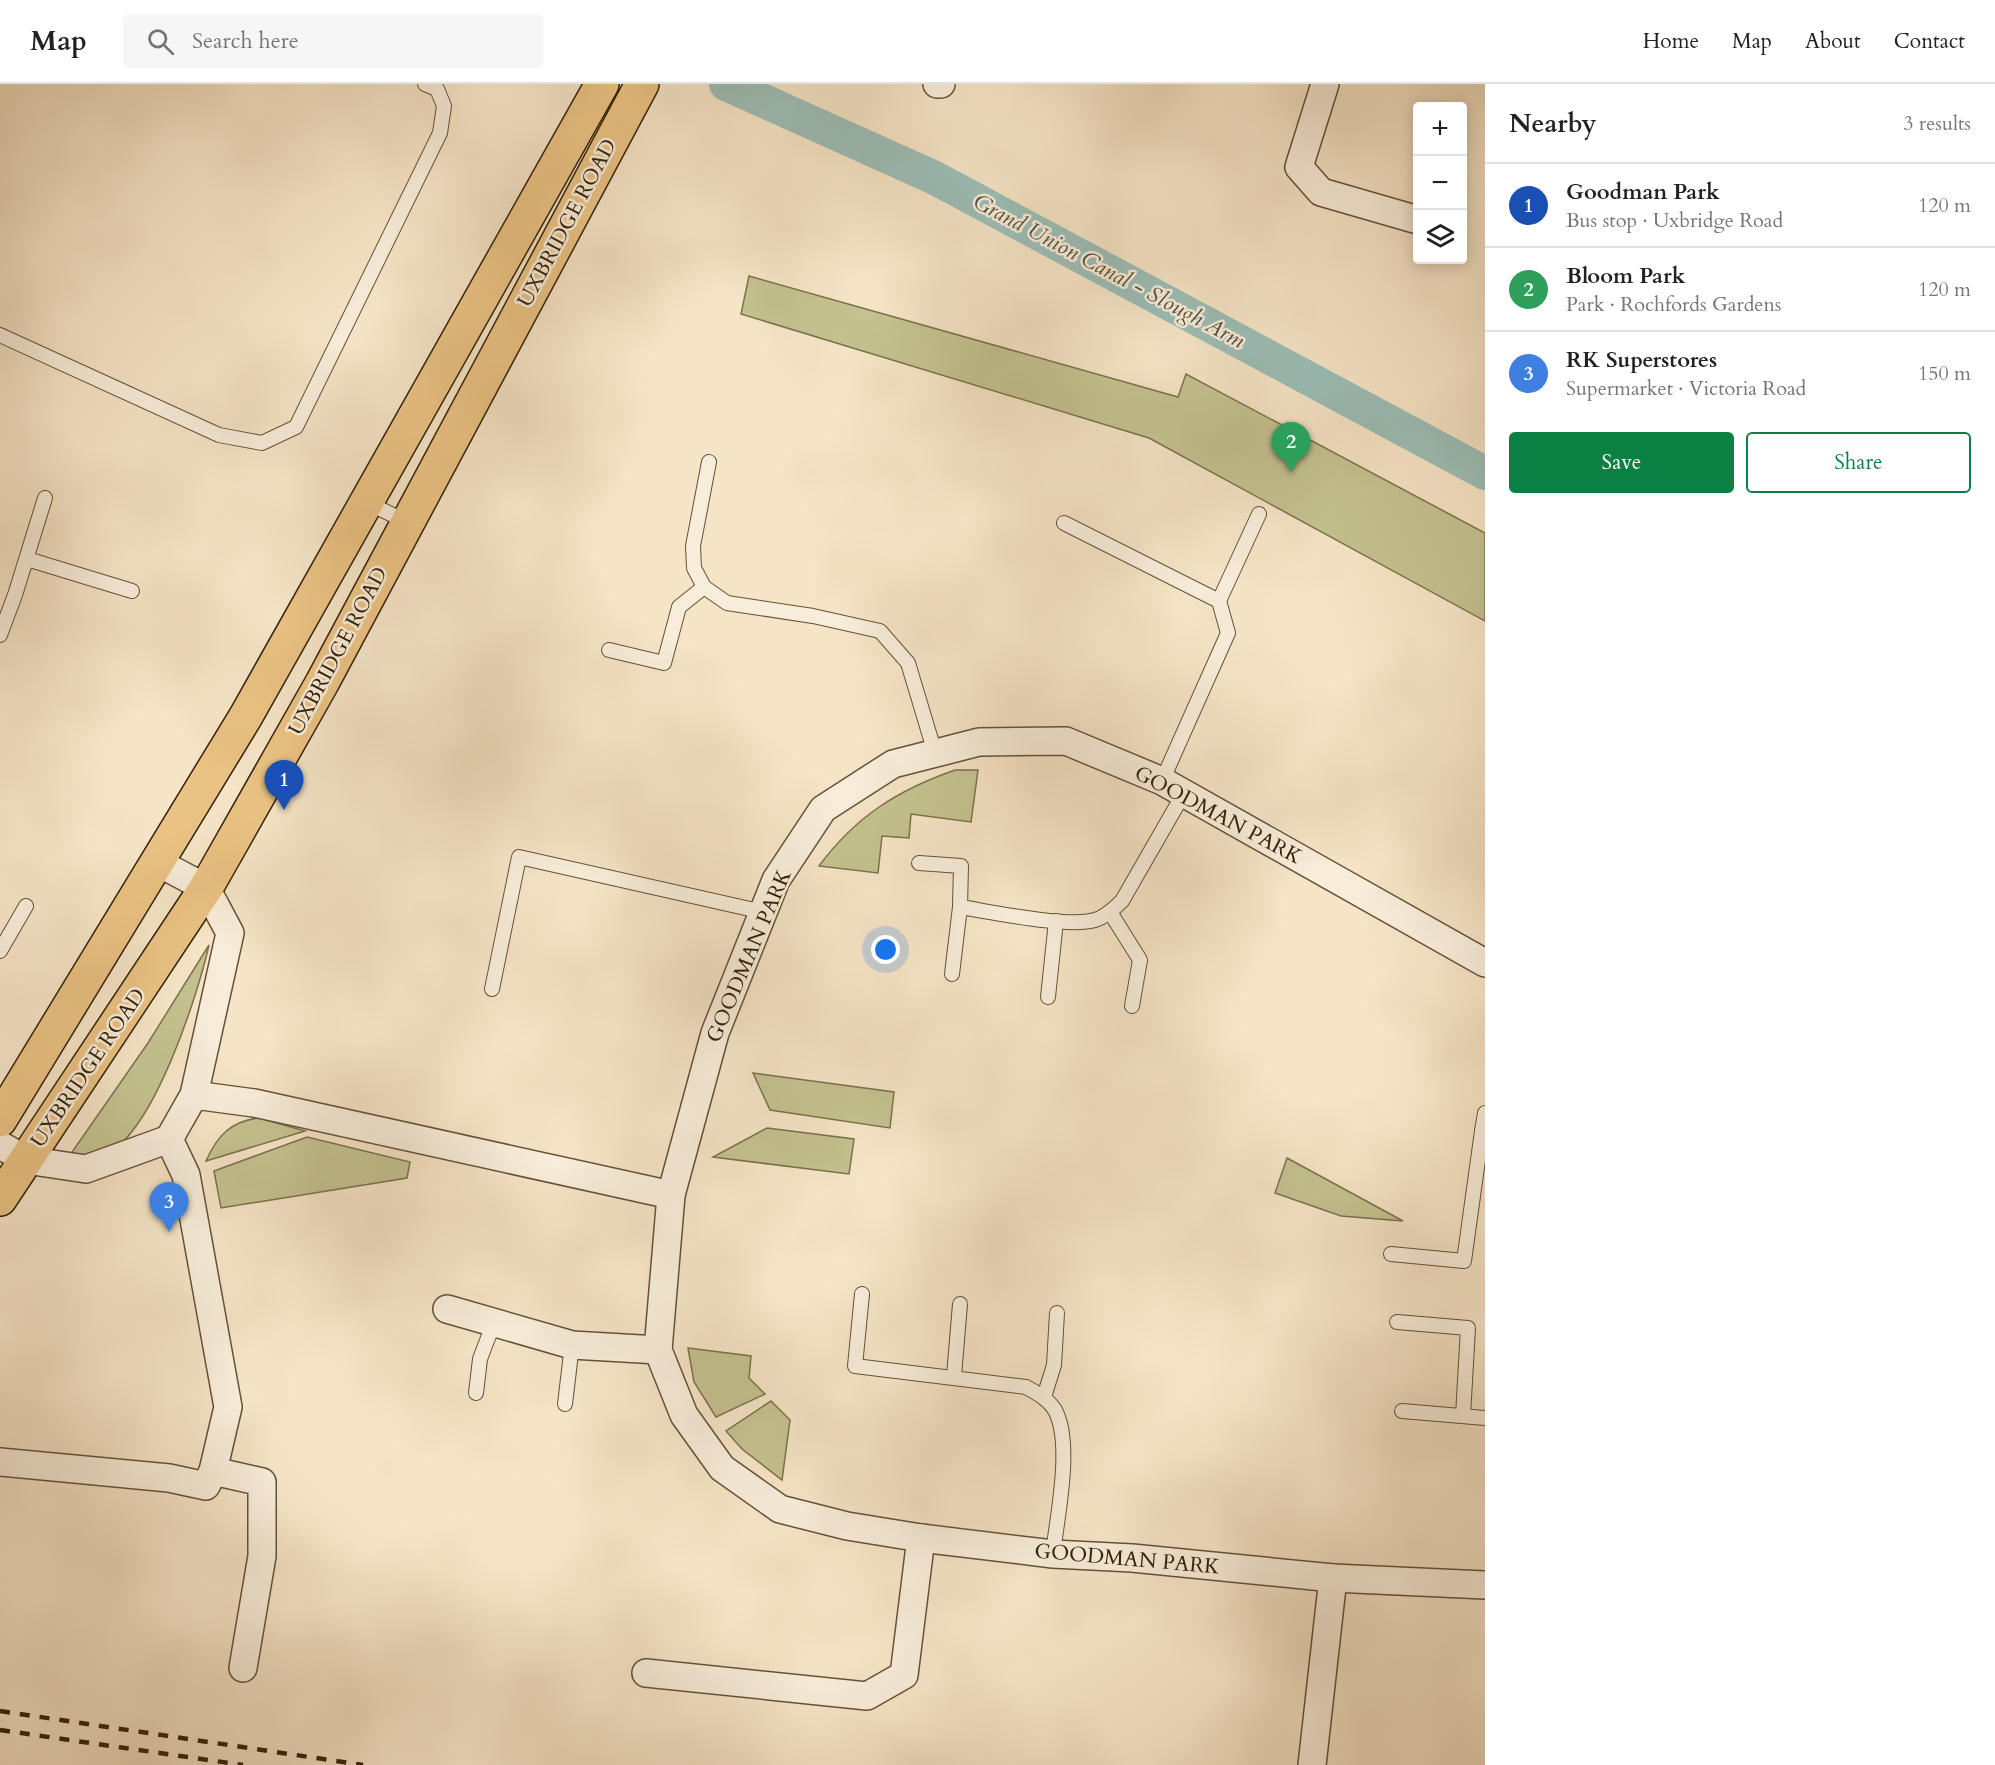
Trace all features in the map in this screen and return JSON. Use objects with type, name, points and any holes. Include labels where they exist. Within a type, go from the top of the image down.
[{"type":"main road","name":"UXBRIDGE ROAD","points":[[0,1120],[246,716],[602,84]]},
{"type":"main road","name":"UXBRIDGE ROAD","points":[[0,1198],[13,1153],[206,888],[318,690],[642,84]]},
{"type":"street","points":[[1325,84],[1299,167],[1321,192],[1413,219]]},
{"type":"street","name":"GOODMAN PARK","points":[[1485,963],[1173,787],[1066,741],[979,742],[893,764],[823,809],[776,880],[763,912],[716,1033],[670,1195],[658,1350],[684,1415],[722,1468],[780,1509],[847,1526],[921,1539],[1053,1554],[1132,1558],[1333,1578],[1485,1585]]},
{"type":"street","points":[[13,1153],[86,1169],[169,1139],[194,1095],[230,933],[206,888],[157,862]]},
{"type":"street","points":[[194,1095],[254,1103],[670,1195]]},
{"type":"street","points":[[0,1462],[169,1478],[206,1485],[213,1471],[228,1407],[186,1175],[169,1139]]},
{"type":"street","points":[[447,1309],[572,1345],[658,1350]]},
{"type":"street","points":[[213,1471],[262,1482],[262,1556],[243,1668]]},
{"type":"street","points":[[646,1673],[867,1696],[904,1675],[921,1539]]},
{"type":"street","points":[[1312,1765],[1333,1578]]},
{"type":"lane","points":[[0,334],[219,435],[262,443],[296,427],[440,133],[444,106],[437,89],[424,84]]},
{"type":"lane","points":[[709,462],[693,546],[694,568],[704,587],[727,603],[813,616],[880,631],[908,663],[935,753]]},
{"type":"lane","points":[[0,634],[27,559],[45,498]]},
{"type":"lane","points":[[366,502],[408,522]]},
{"type":"lane","points":[[960,907],[1056,921],[1095,920],[1110,912],[1122,901],[1144,868],[1228,633],[1219,601],[1258,514]]},
{"type":"lane","points":[[1064,523],[1219,601]]},
{"type":"lane","points":[[27,559],[132,591]]},
{"type":"lane","points":[[609,650],[664,663],[679,607],[704,587]]},
{"type":"lane","points":[[492,989],[519,857],[763,912]]},
{"type":"lane","points":[[919,863],[961,866],[960,907],[952,974]]},
{"type":"lane","points":[[0,951],[26,906]]},
{"type":"lane","points":[[1110,912],[1140,960],[1132,1006]]},
{"type":"lane","points":[[1048,997],[1056,921]]},
{"type":"lane","points":[[1391,1254],[1464,1261],[1484,1133],[1485,1113]]},
{"type":"lane","points":[[862,1294],[855,1366],[954,1376],[1026,1387],[1044,1397],[1054,1408],[1060,1422],[1062,1448],[1053,1554]]},
{"type":"lane","points":[[954,1376],[960,1304]]},
{"type":"lane","points":[[1044,1397],[1054,1365],[1058,1313]]},
{"type":"lane","points":[[476,1393],[480,1359],[494,1322]]},
{"type":"lane","points":[[1397,1322],[1468,1328],[1463,1416]]},
{"type":"lane","points":[[565,1404],[572,1345]]},
{"type":"lane","points":[[1402,1411],[1485,1418]]},
{"type":"shaded area","points":[[749,276],[1178,397],[1186,374],[1485,533],[1485,621],[1149,438],[741,314]]},
{"type":"shaded area","points":[[955,770],[978,770],[971,822],[911,814],[909,838],[882,836],[878,873],[819,866],[848,833],[880,807],[915,786]]},
{"type":"shaded area","points":[[209,945],[184,1027],[157,1091],[141,1119],[124,1141],[106,1154],[70,1155],[148,1043]]},
{"type":"shaded area","points":[[753,1073],[894,1092],[890,1128],[770,1110]]},
{"type":"shaded area","points":[[259,1118],[305,1131],[206,1161],[215,1144],[226,1131],[240,1122]]},
{"type":"shaded area","points":[[767,1128],[854,1139],[849,1174],[713,1157]]},
{"type":"shaded area","points":[[307,1137],[410,1162],[407,1178],[221,1208],[214,1171]]},
{"type":"shaded area","points":[[1287,1158],[1403,1221],[1341,1216],[1275,1193]]},
{"type":"shaded area","points":[[688,1348],[751,1356],[749,1378],[765,1394],[716,1417],[694,1382]]},
{"type":"shaded area","points":[[771,1401],[790,1420],[782,1480],[742,1449],[726,1431]]},
{"type":"waterway","name":"Grand Union Canal - Slough Arm","points":[[726,84],[935,178],[1485,473]]},
{"type":"railway","points":[[0,1711],[363,1765]]},
{"type":"railway","points":[[0,1730],[243,1765]]},
{"type":"place","name":"Bloom Park","points":[[1291,472]]},
{"type":"place","name":"Goodman Park","points":[[284,810]]},
{"type":"place","name":"RK Superstores","points":[[169,1232]]}]
